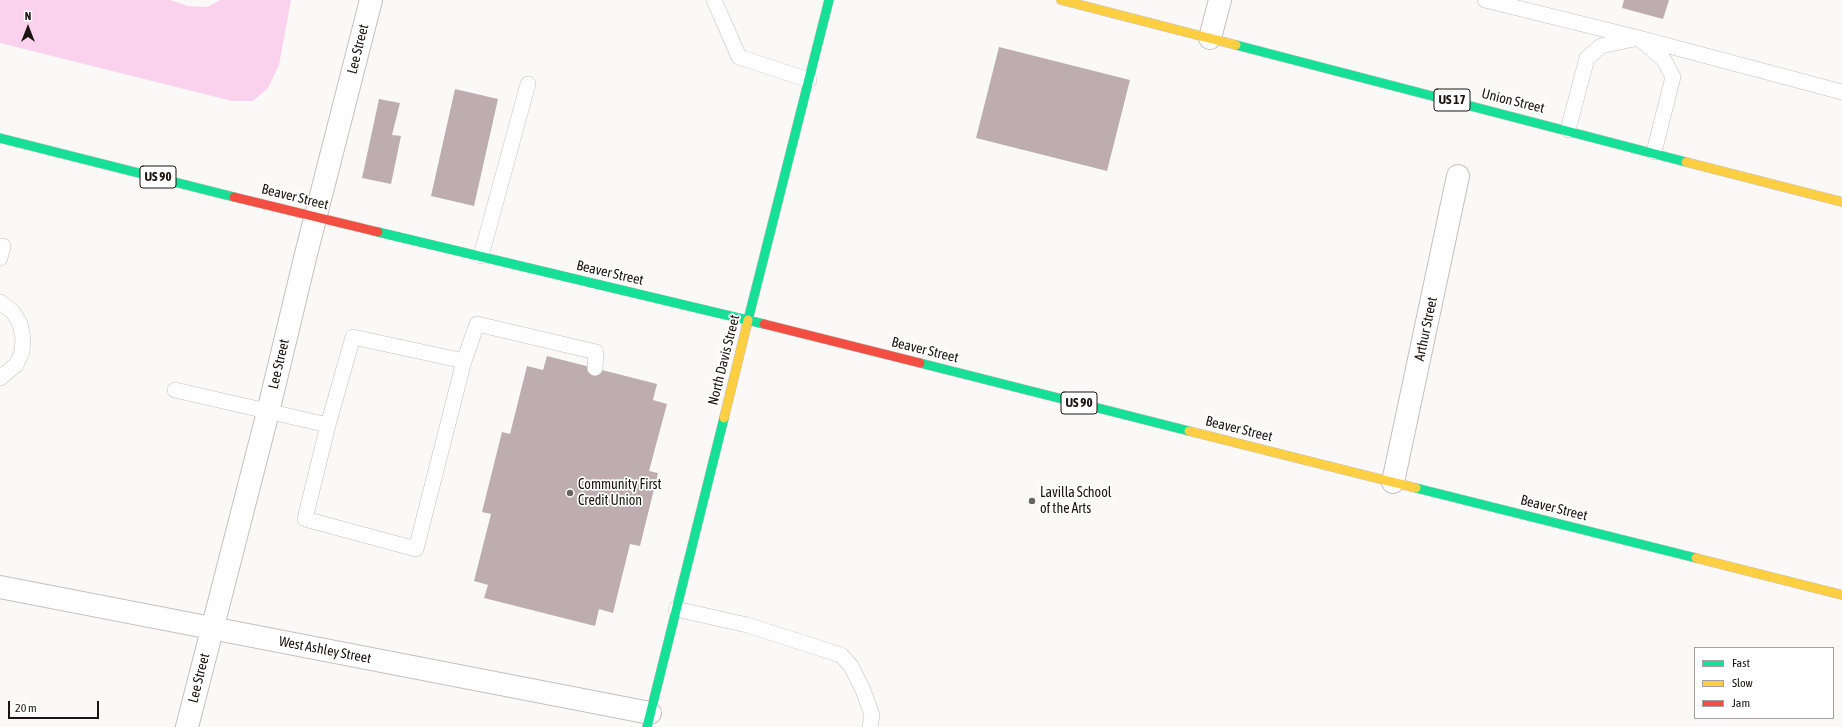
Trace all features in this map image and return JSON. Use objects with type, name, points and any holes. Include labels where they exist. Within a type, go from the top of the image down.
[{"type":"main road","name":"North Davis Street","points":[[648,720],[829,0]]},
{"type":"main road","name":"Union Street","points":[[1061,0],[1654,152],[1842,202]]},
{"type":"main road","name":"Beaver Street","points":[[0,138],[315,217],[748,320],[1842,595]]},
{"type":"street","name":"Lee Street","points":[[187,727],[211,628],[268,412],[315,217],[371,0]]},
{"type":"street","points":[[1210,38],[1220,0]]},
{"type":"street","name":"Arthur Street","points":[[1393,482],[1458,176]]},
{"type":"street","name":"West Ashley Street","points":[[0,587],[211,628],[648,720]]},
{"type":"lane","points":[[714,0],[739,57],[809,80]]},
{"type":"lane","points":[[1485,0],[1639,38],[1842,92]]},
{"type":"lane","points":[[1568,130],[1587,58],[1601,46],[1639,38]]},
{"type":"lane","points":[[1639,38],[1664,60],[1673,77],[1654,152]]},
{"type":"lane","points":[[481,256],[528,84]]},
{"type":"lane","points":[[0,302],[13,312],[20,324],[23,338],[22,352],[16,365],[6,375],[0,378]]},
{"type":"lane","points":[[464,361],[353,337],[328,425],[305,519],[416,549],[464,361],[477,324],[596,352],[595,368]]},
{"type":"lane","points":[[175,390],[328,425]]},
{"type":"lane","points":[[676,609],[747,625],[841,655],[851,666],[863,690],[872,715],[870,727]]},
{"type":"shaded area","points":[[0,0],[170,0],[188,6],[207,7],[220,0],[291,0],[279,65],[268,88],[253,101],[232,101],[0,43]]},
{"type":"building","points":[[1624,0],[1669,0],[1663,19],[1622,8]]},
{"type":"building","points":[[999,47],[1130,80],[1107,171],[976,138]]},
{"type":"building","points":[[455,89],[498,99],[474,206],[431,196]]},
{"type":"building","points":[[379,99],[400,103],[392,135],[401,136],[391,184],[362,178]]},
{"type":"building","name":"Community First Credit Union","points":[[547,356],[657,384],[653,400],[667,404],[649,471],[658,473],[640,546],[630,544],[613,613],[599,609],[595,626],[484,598],[488,585],[474,581],[491,514],[482,512],[502,432],[510,434],[527,366],[543,370]]},
{"type":"traffic: fast","points":[[748,320],[829,0]]},
{"type":"traffic: fast","points":[[1236,45],[1686,162]]},
{"type":"traffic: fast","points":[[0,138],[234,197]]},
{"type":"traffic: fast","points":[[378,232],[764,324]]},
{"type":"traffic: fast","points":[[920,363],[1189,431]]},
{"type":"traffic: fast","points":[[647,727],[724,418]]},
{"type":"traffic: fast","points":[[1416,488],[1696,558]]},
{"type":"traffic: slow","points":[[1061,0],[1236,45]]},
{"type":"traffic: slow","points":[[1686,162],[1842,202]]},
{"type":"traffic: slow","points":[[724,418],[748,320]]},
{"type":"traffic: slow","points":[[1189,431],[1416,488]]},
{"type":"traffic: slow","points":[[1696,558],[1842,595]]},
{"type":"traffic: jam","points":[[234,197],[378,232]]},
{"type":"traffic: jam","points":[[764,324],[920,363]]},
{"type":"place","name":"Community First Credit Union","points":[[570,493]]},
{"type":"place","name":"Lavilla School of the Arts","points":[[1032,501]]}]
